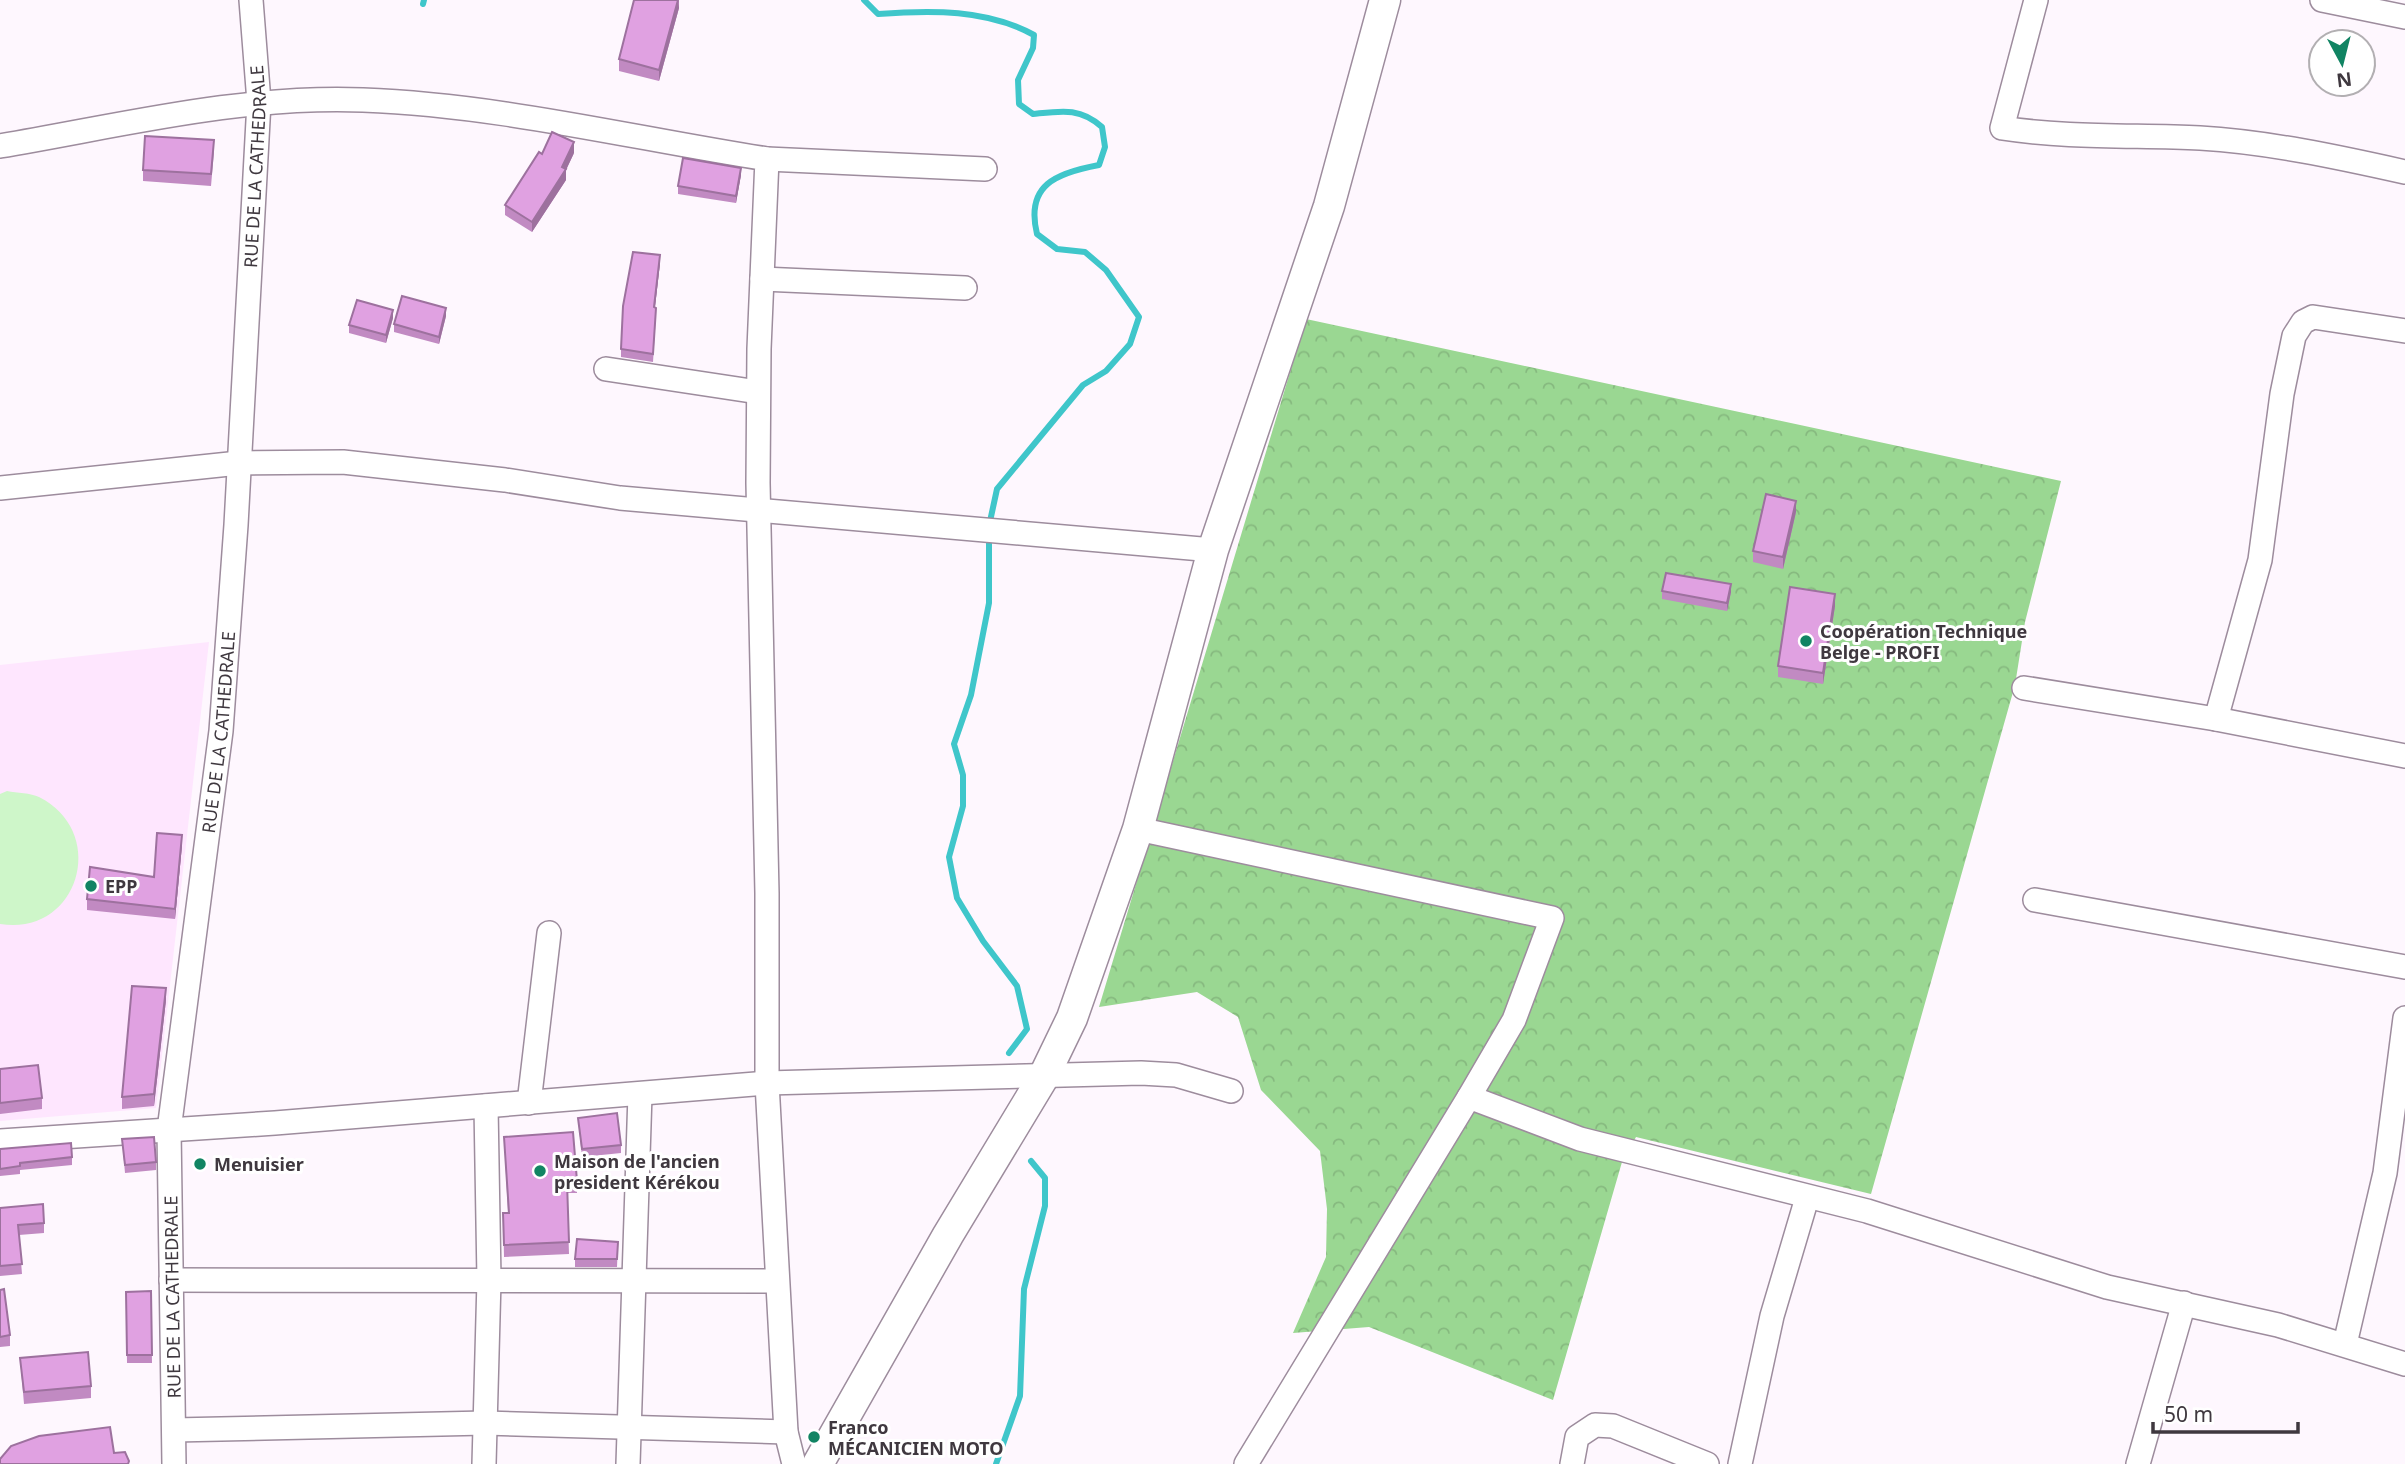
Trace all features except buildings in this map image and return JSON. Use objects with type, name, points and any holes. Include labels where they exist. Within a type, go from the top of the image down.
[{"type":"street","name":"RUE DE LA CATHEDRALE","points":[[174,1464],[169,1130],[221,731],[259,102],[251,0]]},
{"type":"street","points":[[818,1464],[948,1235],[1044,1076],[1072,1018],[1138,829],[1213,550],[1329,206],[1385,0]]},
{"type":"street","points":[[2036,0],[2002,128],[2036,133],[2203,139],[2315,154],[2405,172]]},
{"type":"street","points":[[2322,0],[2405,17]]},
{"type":"street","points":[[0,146],[259,102],[362,99],[523,114],[656,142],[767,159],[985,169]]},
{"type":"street","points":[[767,159],[758,392],[758,510],[767,893],[767,1083],[786,1432],[793,1464]]},
{"type":"street","points":[[762,279],[965,288]]},
{"type":"street","points":[[2216,719],[2260,560],[2281,394],[2294,336],[2303,322],[2313,317],[2405,331]]},
{"type":"street","points":[[606,369],[758,392]]},
{"type":"street","points":[[0,488],[239,463],[343,462],[404,466],[620,498],[1213,550]]},
{"type":"street","points":[[2024,688],[2216,719],[2405,756]]},
{"type":"street","points":[[1138,829],[1552,918],[1514,1020],[1246,1464]]},
{"type":"street","points":[[2035,900],[2405,967]]},
{"type":"street","points":[[530,1103],[550,933]]},
{"type":"street","points":[[2345,1344],[2385,1172],[2405,1018]]},
{"type":"street","points":[[0,1141],[767,1083],[1176,1075],[1231,1091]]},
{"type":"street","points":[[628,1464],[640,1094]]},
{"type":"street","points":[[1469,1097],[1580,1139],[1867,1211],[2107,1287],[2184,1303],[2345,1344],[2405,1364]]},
{"type":"street","points":[[484,1464],[489,1280],[486,1106]]},
{"type":"street","points":[[1740,1464],[1772,1317],[1807,1198]]},
{"type":"street","points":[[171,1280],[777,1281]]},
{"type":"street","points":[[2138,1464],[2184,1303]]},
{"type":"street","points":[[174,1430],[485,1423],[786,1432]]},
{"type":"street","points":[[1572,1464],[1577,1437],[1595,1425],[1613,1426],[1707,1464]]},
{"type":"shaded area","name":"EPP","points":[[209,642],[156,1108],[0,1121],[0,665]]},
{"type":"green space","points":[[1306,319],[2061,481],[2025,622],[2015,685],[1871,1194],[1636,1137],[1622,1162],[1553,1400],[1369,1327],[1293,1333],[1326,1257],[1327,1209],[1320,1151],[1261,1090],[1238,1017],[1197,992],[1099,1007]]},
{"type":"green space","points":[[7,791],[39,797],[61,813],[74,834],[78,856],[75,879],[65,899],[49,915],[27,924],[0,924],[0,794]]},
{"type":"waterway","points":[[423,4],[424,0]]},
{"type":"waterway","points":[[864,0],[878,14],[958,13],[997,20],[1034,35],[1033,48],[1018,80],[1019,104],[1033,114],[1078,113],[1102,127],[1105,147],[1099,165],[1057,177],[1040,193],[1034,217],[1037,234],[1057,249],[1085,252],[1106,270],[1139,317],[1130,344],[1106,371],[1083,385],[997,489],[989,526]]},
{"type":"waterway","points":[[989,536],[989,603],[971,695],[954,744],[963,775],[963,806],[949,857],[957,898],[983,941],[1017,986],[1027,1029],[1009,1053]]},
{"type":"waterway","points":[[996,1464],[1020,1396],[1024,1289],[1045,1206],[1045,1178],[1031,1161]]},
{"type":"place","name":"Coopération Technique Belge - PROFI","points":[[1806,641]]},
{"type":"place","name":"EPP","points":[[91,886]]},
{"type":"place","name":"Menuisier","points":[[200,1164]]},
{"type":"place","name":"Maison de l'ancien president Kérékou","points":[[540,1171]]},
{"type":"place","name":"Franco MÉCANICIEN MOTO","points":[[814,1437]]}]
